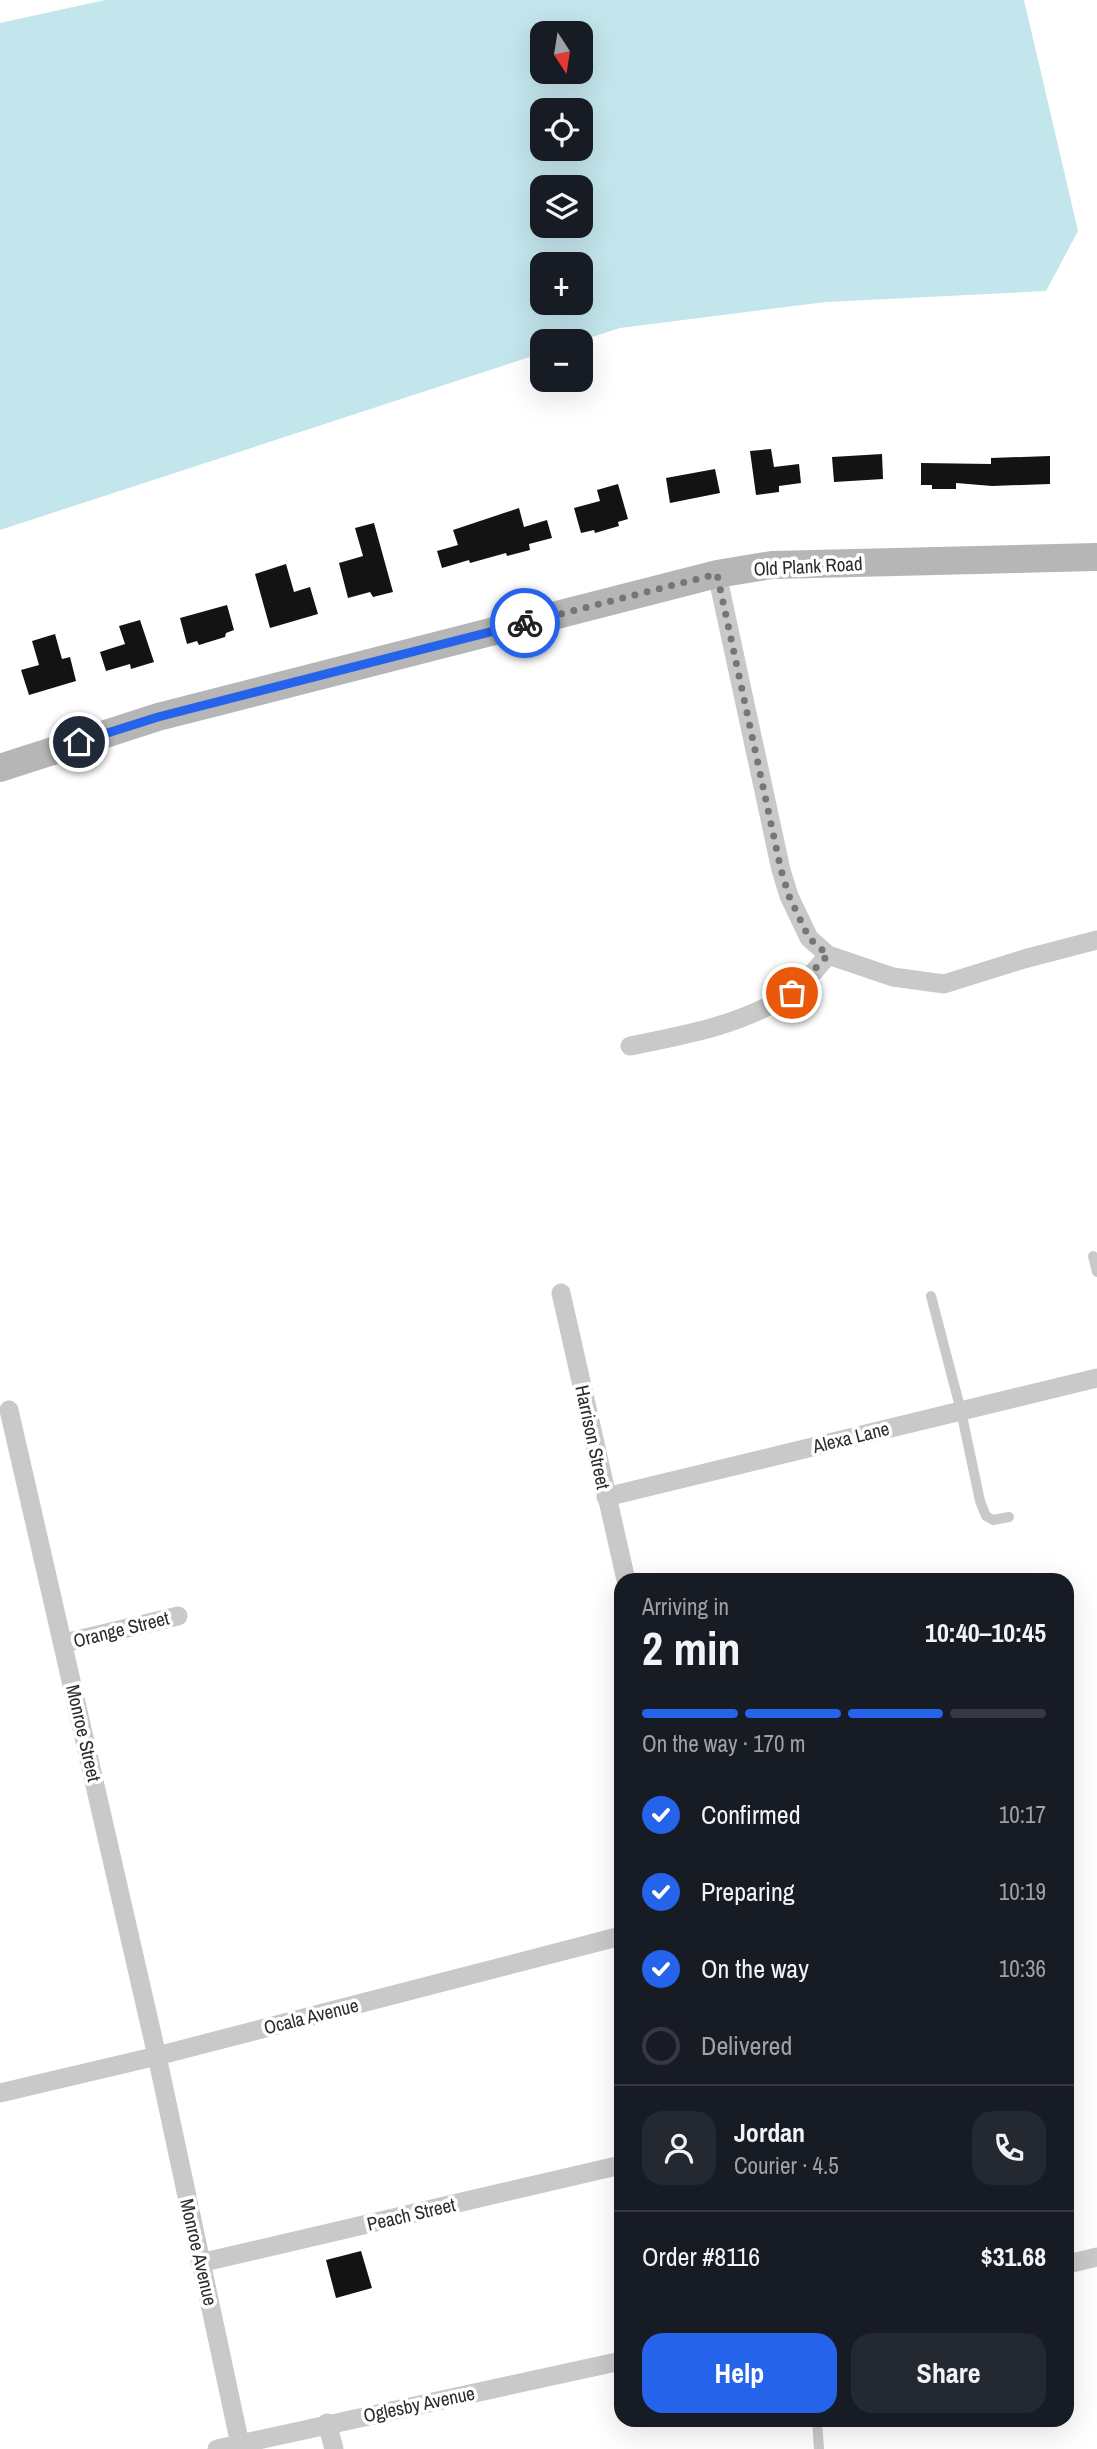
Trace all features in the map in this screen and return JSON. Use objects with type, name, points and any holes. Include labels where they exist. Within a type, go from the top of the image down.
[{"type":"street","name":"Old Plank Road","points":[[0,768],[158,717],[717,574],[772,565],[1097,556]]},
{"type":"street","points":[[717,574],[781,870],[789,896],[809,938],[828,955],[893,977],[944,984],[1097,940]]},
{"type":"street","points":[[630,1046],[696,1033],[736,1021],[792,993],[828,955]]},
{"type":"street","name":"Harrison Street","points":[[561,1293],[624,1573]]},
{"type":"street","name":"Alexa Lane","points":[[606,1497],[1097,1378]]},
{"type":"street","name":"Monroe Street","points":[[9,1410],[156,2056]]},
{"type":"street","name":"Orange Street","points":[[64,1643],[178,1616]]},
{"type":"street","name":"Ocala Avenue","points":[[0,2093],[156,2056],[614,1938]]},
{"type":"street","name":"Monroe Avenue","points":[[156,2056],[240,2446]]},
{"type":"street","name":"Peach Street","points":[[200,2263],[614,2167]]},
{"type":"street","points":[[1074,2263],[1097,2257]]},
{"type":"street","name":"Oglesby Avenue","points":[[217,2449],[614,2362]]},
{"type":"street","points":[[327,2423],[334,2449]]},
{"type":"lane","points":[[1093,1256],[1097,1272]]},
{"type":"lane","points":[[931,1296],[961,1411],[980,1501],[986,1516],[993,1520],[1009,1517]]},
{"type":"lane","points":[[817,2427],[819,2449]]},
{"type":"water","points":[[105,0],[1024,0],[1078,231],[1046,291],[826,302],[620,328],[593,337],[593,329],[530,329],[530,357],[0,530],[0,23]]},
{"type":"building","points":[[771,449],[774,467],[799,464],[801,483],[779,486],[779,492],[756,495],[750,451]]},
{"type":"building","points":[[882,454],[883,479],[834,482],[832,457]]},
{"type":"building","points":[[1050,456],[1050,484],[992,486],[956,483],[956,489],[932,489],[932,485],[921,485],[921,463],[991,464],[991,458]]},
{"type":"building","points":[[715,469],[720,493],[670,503],[666,478]]},
{"type":"building","points":[[618,484],[628,519],[618,522],[619,526],[595,533],[594,530],[581,533],[574,508],[600,501],[597,490]]},
{"type":"building","points":[[519,508],[524,527],[547,520],[552,538],[529,544],[530,550],[507,556],[506,553],[470,563],[469,560],[442,568],[437,551],[458,545],[453,530]]},
{"type":"building","points":[[374,523],[393,592],[373,597],[370,592],[348,598],[339,563],[363,556],[355,528]]},
{"type":"building","points":[[286,564],[294,592],[310,587],[318,614],[270,628],[255,574]]},
{"type":"building","points":[[227,605],[234,630],[226,633],[225,637],[199,645],[197,641],[187,644],[180,618]]},
{"type":"building","points":[[140,620],[154,662],[131,669],[130,664],[106,671],[100,652],[125,644],[119,626]]},
{"type":"building","points":[[55,634],[62,659],[70,657],[76,681],[29,695],[21,670],[39,665],[32,641]]},
{"type":"building","points":[[361,2251],[372,2288],[336,2298],[326,2260]]},
{"type":"way so far","points":[[525,623],[717,574],[781,870],[789,896],[809,938],[828,955],[792,993]]},
{"type":"route","points":[[79,742],[158,717],[525,623]]}]
